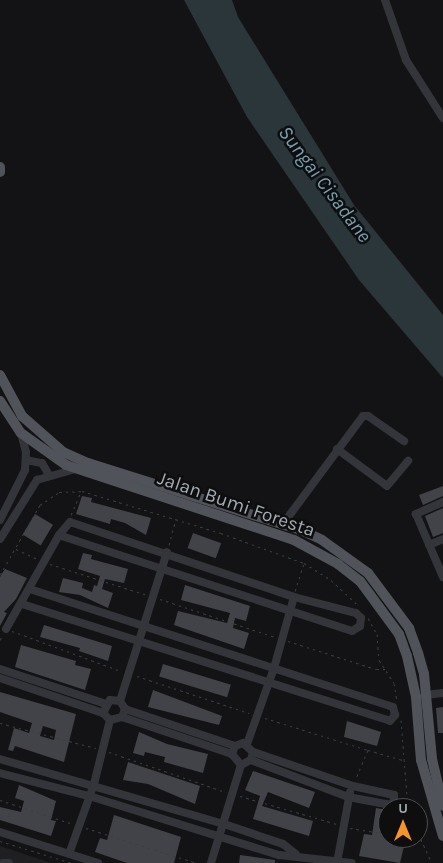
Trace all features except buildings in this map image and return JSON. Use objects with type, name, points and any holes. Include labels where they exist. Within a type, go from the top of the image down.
[{"type":"main road","points":[[0,167],[0,172]]},
{"type":"main road","name":"Jalan Bumi Foresta","points":[[0,375],[22,416],[64,452],[88,463],[140,477],[283,524],[322,540],[368,573],[390,599],[409,628],[418,653],[426,695],[432,759],[443,806]]},
{"type":"main road","name":"Jalan Bumi Foresta","points":[[0,401],[21,433],[42,451],[75,469],[294,540],[338,564],[360,580],[398,634],[407,656],[416,697],[421,760],[443,836]]},
{"type":"main road","points":[[137,488],[140,477]]},
{"type":"street","points":[[384,0],[406,60],[443,118]]},
{"type":"street","points":[[283,524],[364,415],[404,441]]},
{"type":"street","points":[[11,519],[1,517],[22,480],[26,460],[21,433]]},
{"type":"street","points":[[337,450],[387,486],[408,461]]},
{"type":"street","points":[[26,460],[42,463],[48,474]]},
{"type":"street","points":[[0,540],[30,486],[48,474],[75,469]]},
{"type":"street","points":[[443,502],[416,514],[443,578]]},
{"type":"street","points":[[6,629],[30,590],[59,535],[68,523],[166,552],[294,596],[356,614],[361,618],[360,626],[352,631],[59,535]]},
{"type":"street","points":[[429,545],[443,539]]},
{"type":"street","points":[[166,552],[120,701],[125,709],[235,746],[247,744]]},
{"type":"street","points":[[22,604],[139,640],[268,684],[390,721],[395,715],[394,707],[144,624],[30,590]]},
{"type":"street","points":[[247,744],[274,668],[288,611],[294,596]]},
{"type":"street","points":[[0,670],[106,704],[120,701]]},
{"type":"street","points":[[0,678],[104,712],[110,720]]},
{"type":"street","points":[[426,695],[443,693]]},
{"type":"street","points":[[104,712],[106,704]]},
{"type":"street","points":[[122,718],[125,709]]},
{"type":"street","points":[[110,720],[122,718],[232,754],[241,765]]},
{"type":"street","points":[[69,854],[94,784],[110,720]]},
{"type":"street","points":[[212,863],[241,765],[251,760],[348,797],[391,805],[394,800],[394,795],[353,786],[253,752],[247,744]]},
{"type":"street","points":[[232,754],[235,746]]},
{"type":"street","points":[[251,760],[253,752]]},
{"type":"street","points":[[0,759],[94,784],[224,824],[283,844],[296,854]]},
{"type":"street","points":[[0,773],[89,796],[220,835],[279,855],[296,854],[352,863]]},
{"type":"street","points":[[338,862],[348,797],[353,786]]},
{"type":"street","points":[[0,832],[98,863]]},
{"type":"street","points":[[3,863],[9,863]]},
{"type":"path","points":[[68,523],[82,491]]},
{"type":"path","points":[[166,552],[176,519]]},
{"type":"path","points":[[294,596],[304,564]]},
{"type":"path","points":[[6,629],[256,716],[404,760]]},
{"type":"path","points":[[281,639],[376,669],[385,668]]},
{"type":"path","points":[[0,723],[102,750],[233,794],[344,826],[378,832]]},
{"type":"path","points":[[353,786],[368,750]]},
{"type":"path","points":[[0,800],[197,863]]},
{"type":"path","points":[[0,841],[72,863]]},
{"type":"path","points":[[425,848],[432,863]]},
{"type":"shaded area","points":[[0,846],[51,863],[0,863]]},
{"type":"water","name":"Sungai Cisadane","points":[[184,0],[232,0],[238,17],[354,205],[443,315],[443,378],[359,280],[247,117]]}]
